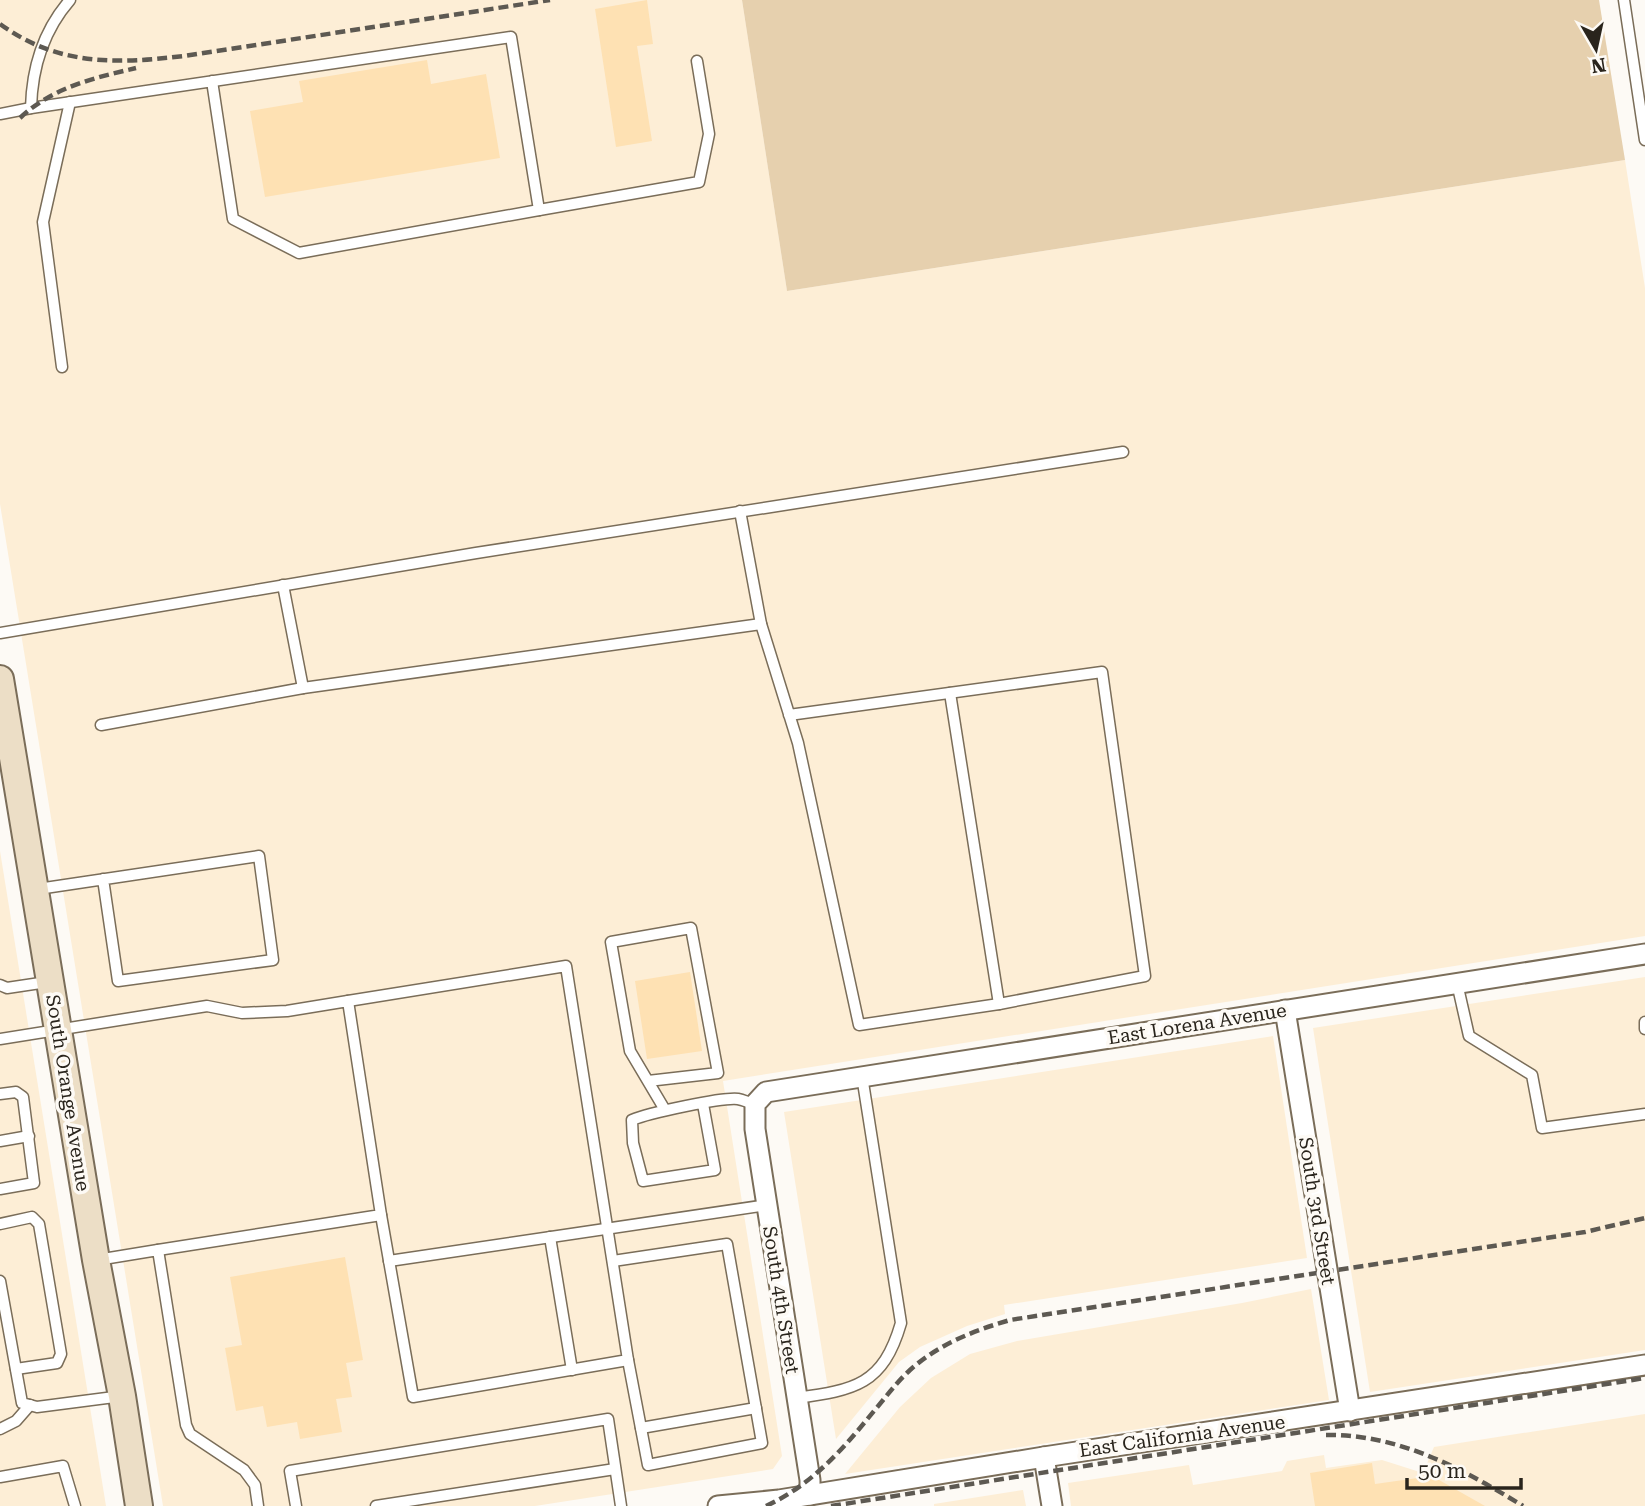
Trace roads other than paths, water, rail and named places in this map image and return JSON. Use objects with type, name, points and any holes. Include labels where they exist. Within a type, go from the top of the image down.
[{"type":"street","name":"South Orange Avenue","points":[[0,679],[4,731],[35,890],[139,1506]]},
{"type":"street","name":"East Lorena Avenue","points":[[754,1104],[766,1092],[1645,954]]},
{"type":"street","name":"South 3rd Street","points":[[1285,1010],[1350,1411]]},
{"type":"street","name":"South 4th Street","points":[[754,1104],[755,1129],[810,1480],[810,1495]]},
{"type":"street","name":"East California Avenue","points":[[718,1506],[810,1495],[1645,1365]]},
{"type":"street","points":[[1044,1457],[1052,1506]]},
{"type":"lane","points":[[31,108],[35,62],[52,25],[70,0]]},
{"type":"lane","points":[[1624,0],[1645,140]]},
{"type":"lane","points":[[0,114],[511,37],[539,210]]},
{"type":"lane","points":[[212,81],[233,219],[299,253],[699,181],[709,134],[697,61]]},
{"type":"lane","points":[[62,367],[44,222],[70,102]]},
{"type":"lane","points":[[0,633],[740,511],[1123,452]]},
{"type":"lane","points":[[740,511],[761,624],[789,715],[798,743],[859,1025],[999,1004],[1145,976],[1102,672],[789,715]]},
{"type":"lane","points":[[283,586],[303,688]]},
{"type":"lane","points":[[101,725],[303,688],[761,624]]},
{"type":"lane","points":[[950,693],[999,1004]]},
{"type":"lane","points":[[35,890],[103,879],[259,856],[273,960],[118,981],[103,879]]},
{"type":"lane","points":[[649,1081],[718,1073],[691,928],[611,942],[630,1051],[665,1110]]},
{"type":"lane","points":[[0,1039],[207,1006],[242,1013],[287,1011],[566,966],[612,1261],[628,1360],[648,1465],[762,1443],[727,1244],[612,1261]]},
{"type":"lane","points":[[0,985],[7,988],[50,982]]},
{"type":"lane","points":[[1457,983],[1469,1036],[1532,1075],[1542,1128],[1645,1114]]},
{"type":"lane","points":[[348,1001],[413,1397],[628,1360]]},
{"type":"lane","points":[[1645,1022],[1645,1029]]},
{"type":"lane","points":[[796,1398],[838,1392],[872,1378],[895,1346],[901,1323],[862,1076]]},
{"type":"lane","points":[[0,1094],[16,1092],[23,1097],[34,1183],[0,1189]]},
{"type":"lane","points":[[703,1104],[715,1170],[643,1181],[632,1143],[632,1120],[665,1110],[737,1098],[754,1104]]},
{"type":"lane","points":[[0,1140],[29,1136]]},
{"type":"lane","points":[[389,1261],[767,1205]]},
{"type":"lane","points":[[96,1260],[381,1215]]},
{"type":"lane","points":[[0,1224],[32,1217],[39,1224],[61,1354],[57,1363],[16,1368]]},
{"type":"lane","points":[[550,1237],[572,1370]]},
{"type":"lane","points":[[158,1250],[186,1424],[190,1434],[244,1471],[255,1485],[258,1506]]},
{"type":"lane","points":[[0,1282],[22,1403],[37,1407],[122,1396]]},
{"type":"lane","points":[[0,1429],[16,1421],[30,1405]]},
{"type":"lane","points":[[641,1428],[756,1408]]},
{"type":"lane","points":[[296,1506],[290,1471],[608,1419],[621,1506]]},
{"type":"lane","points":[[0,1477],[63,1466],[75,1506]]},
{"type":"lane","points":[[376,1506],[615,1468]]},
{"type":"railway","points":[[0,24],[22,38],[66,55],[88,59],[135,60],[184,56],[550,0]]},
{"type":"railway","points":[[20,118],[60,91],[136,68]]},
{"type":"railway","points":[[766,1506],[798,1488],[826,1465],[900,1380],[921,1361],[957,1339],[996,1324],[1585,1232],[1645,1218]]},
{"type":"railway","points":[[831,1506],[1645,1378]]},
{"type":"railway","points":[[1326,1435],[1353,1436],[1405,1447],[1454,1467],[1523,1506]]}]
